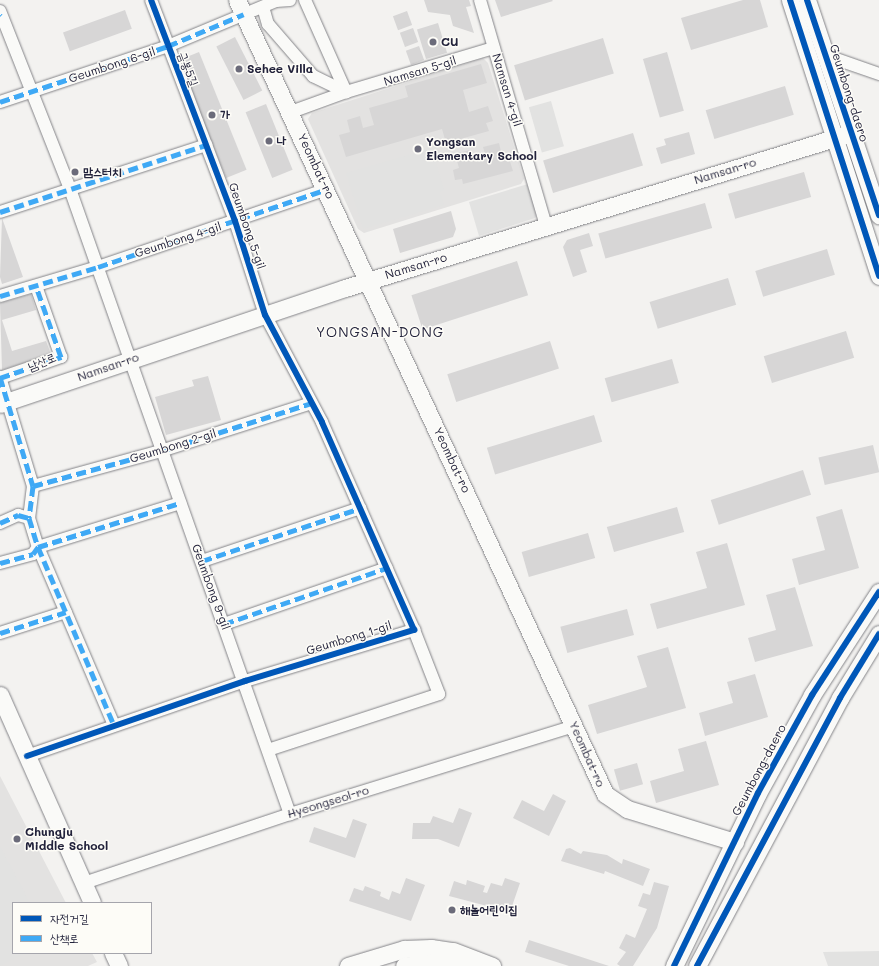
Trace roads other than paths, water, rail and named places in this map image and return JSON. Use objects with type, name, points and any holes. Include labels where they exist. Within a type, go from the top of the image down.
[{"type":"street","name":"금봉5길","points":[[151,0],[206,145]]},
{"type":"street","points":[[241,7],[263,7],[290,0]]},
{"type":"street","points":[[305,0],[346,92]]},
{"type":"street","name":"Namsan 4-gil","points":[[480,0],[546,226]]},
{"type":"street","points":[[790,0],[879,276]]},
{"type":"street","name":"Geumbong-daero","points":[[807,0],[879,215]]},
{"type":"street","name":"Geumbong 6-gil","points":[[0,102],[168,46],[241,7]]},
{"type":"street","name":"Yeombat-ro","points":[[241,7],[327,189],[575,726],[601,787],[611,800],[627,809],[735,842]]},
{"type":"street","points":[[263,7],[268,24],[312,76],[346,92]]},
{"type":"street","points":[[0,14],[70,189],[131,360]]},
{"type":"street","name":"Namsan 5-gil","points":[[291,112],[346,92],[494,48]]},
{"type":"street","points":[[823,49],[836,59],[879,74]]},
{"type":"street","name":"Namsan-ro","points":[[4,402],[369,280],[851,133]]},
{"type":"street","points":[[0,212],[206,145]]},
{"type":"street","name":"Geumbong 5-gil","points":[[206,145],[235,221],[265,315]]},
{"type":"street","name":"Geumbong 4-gil","points":[[0,296],[98,267],[327,189]]},
{"type":"street","name":"남산로","points":[[0,378],[61,357],[36,286]]},
{"type":"street","points":[[265,315],[311,403],[360,508],[414,630],[440,694],[268,750]]},
{"type":"street","name":"Geumbong 9-gil","points":[[131,360],[161,451],[245,681],[290,814]]},
{"type":"street","points":[[0,378],[4,402],[32,486],[29,518],[38,547],[114,725]]},
{"type":"street","name":"Geumbong 2-gil","points":[[32,486],[161,451],[311,403]]},
{"type":"street","points":[[0,563],[33,554],[38,547],[180,503]]},
{"type":"street","points":[[202,561],[360,508]]},
{"type":"street","points":[[0,523],[18,515],[29,518]]},
{"type":"street","points":[[224,624],[387,568]]},
{"type":"street","name":"Geumbong-daero","points":[[674,966],[735,842],[812,695],[879,592]]},
{"type":"street","points":[[0,633],[66,612]]},
{"type":"street","name":"Geumbong 1-gil","points":[[27,756],[245,681],[414,630]]},
{"type":"street","points":[[697,966],[840,698],[879,634]]},
{"type":"street","points":[[0,695],[92,902]]},
{"type":"street","name":"Hyeongseol-ro","points":[[84,883],[290,814],[575,726]]},
{"type":"street","points":[[348,966],[404,949],[431,948],[453,950],[492,966]]},
{"type":"street","points":[[114,954],[119,966]]},
{"type":"street","points":[[404,966],[431,962],[461,966]]},
{"type":"place","name":"CU","points":[[433,42]]},
{"type":"place","name":"Sehee Villa","points":[[239,69]]},
{"type":"place","name":"가","points":[[212,115]]},
{"type":"place","name":"나","points":[[269,141]]},
{"type":"place","name":"Yongsan Elementary School","points":[[418,149]]},
{"type":"place","name":"맘스터치","points":[[75,172]]},
{"type":"place","name":"Chungju Middle School","points":[[17,839]]},
{"type":"place","name":"해놀어린이집","points":[[452,910]]},
{"type":"district","name":"YONGSAN-DONG","points":[[380,332]]}]
